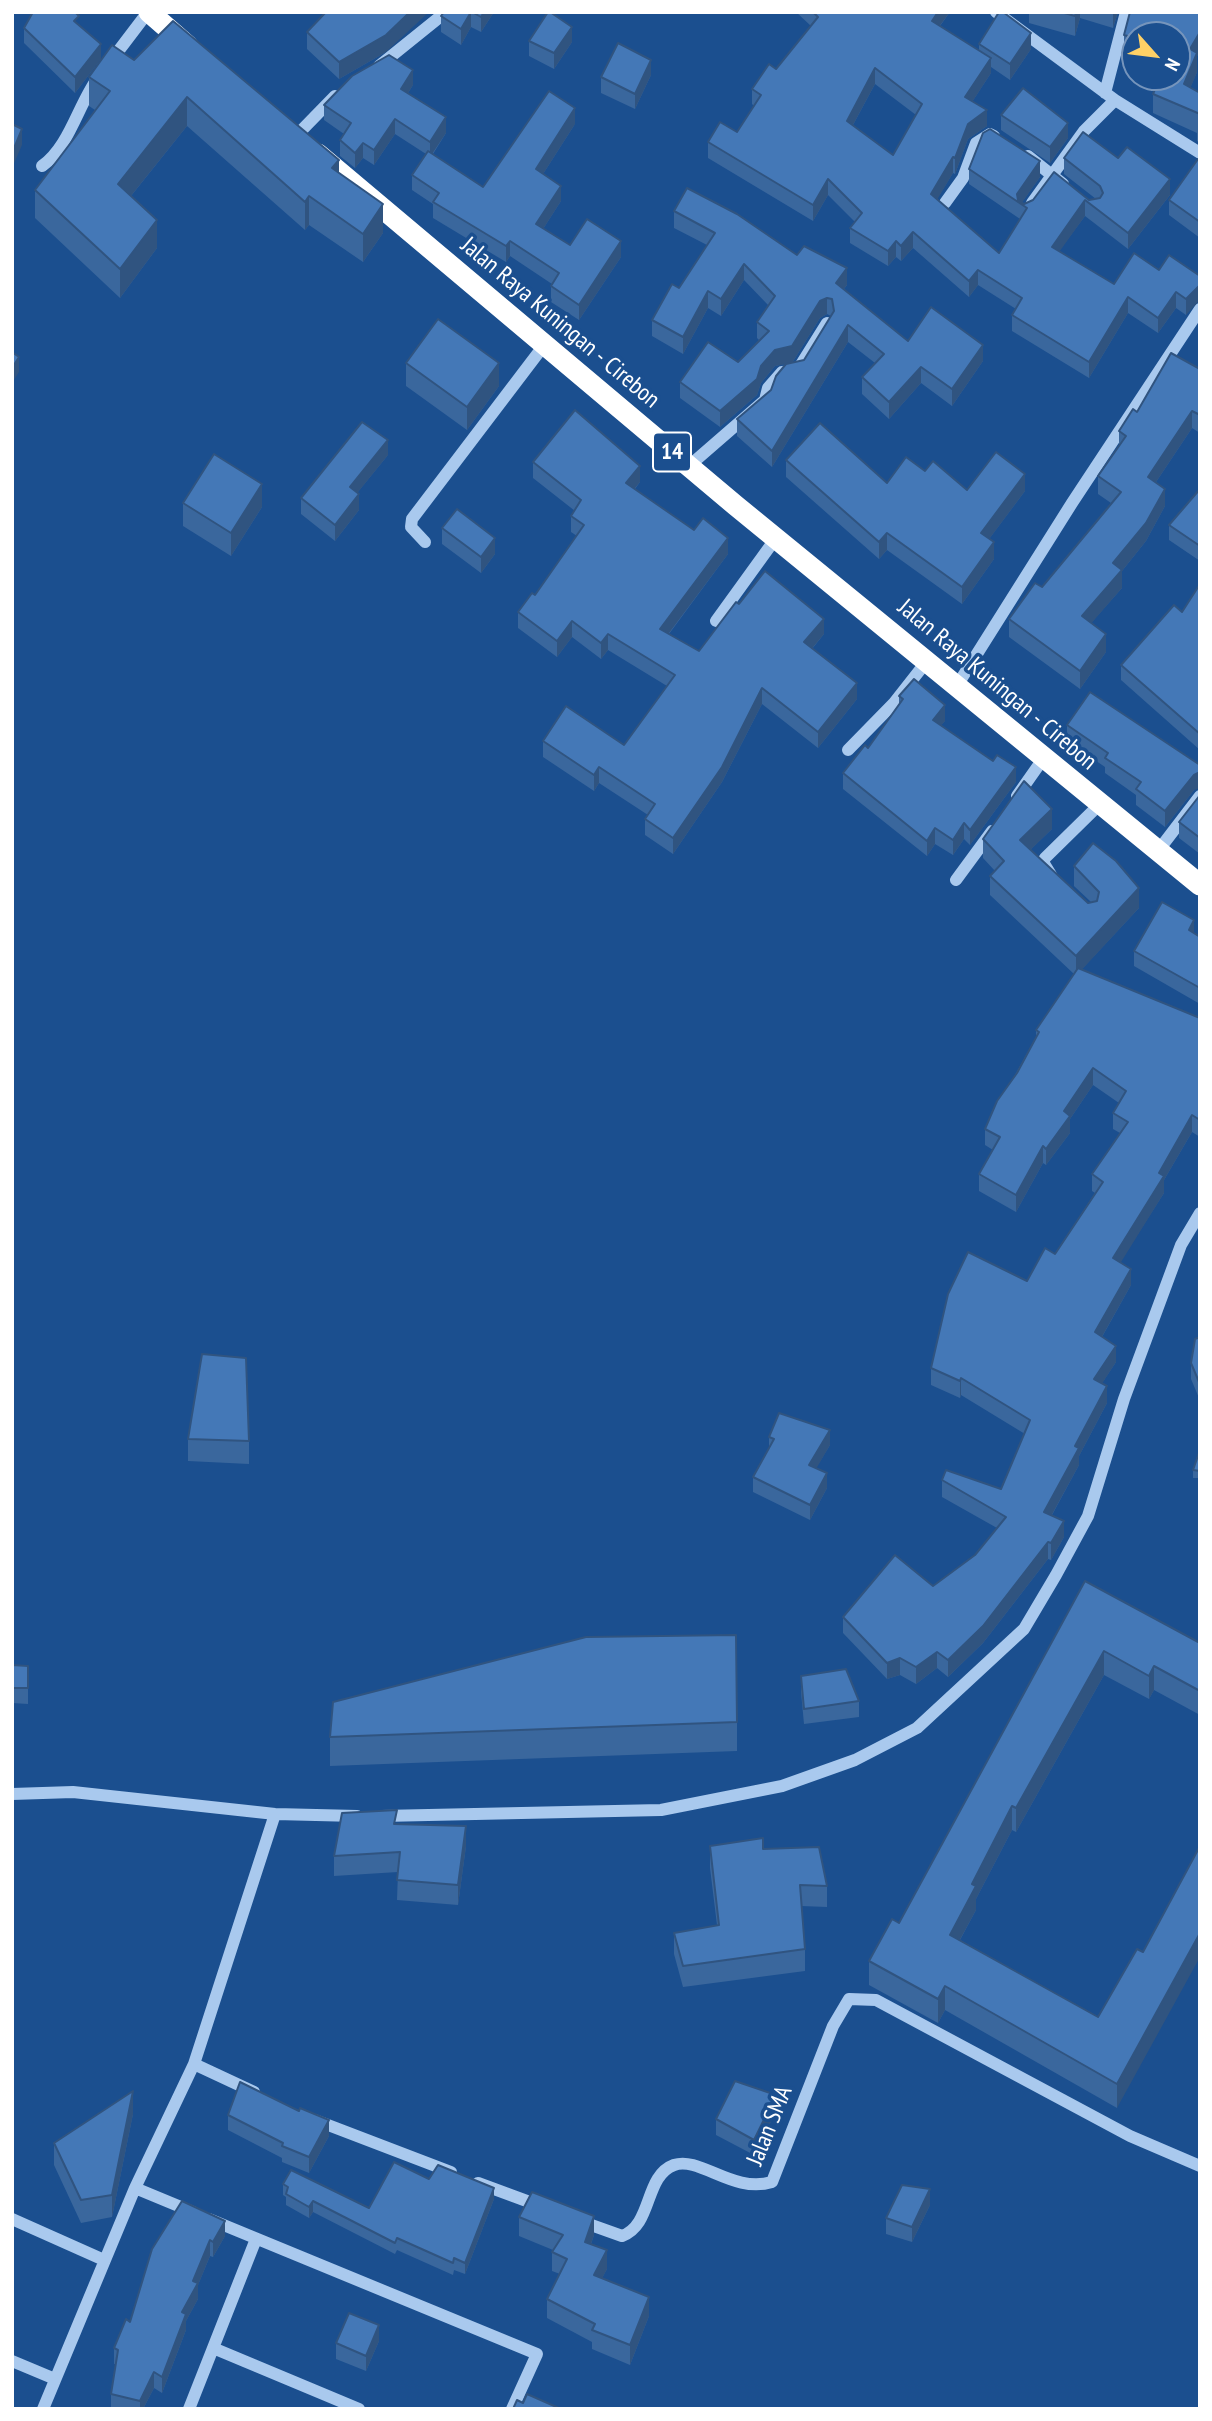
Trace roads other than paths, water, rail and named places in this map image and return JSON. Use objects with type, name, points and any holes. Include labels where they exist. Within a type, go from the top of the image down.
[{"type":"highway","points":[[148,12],[201,57]]},
{"type":"highway","name":"Jalan Raya Kuningan - Cirebon","points":[[275,118],[689,466],[958,684],[1043,759],[1200,885]]},
{"type":"street","points":[[43,166],[55,157],[84,95],[148,12]]},
{"type":"street","points":[[369,72],[391,59],[446,12]]},
{"type":"street","points":[[996,12],[1110,97],[1200,153]]},
{"type":"street","points":[[1026,211],[1110,97],[1125,12]]},
{"type":"street","points":[[296,136],[347,84]]},
{"type":"street","points":[[945,203],[963,178],[976,143],[990,134],[1004,140]]},
{"type":"street","points":[[1019,150],[1073,191]]},
{"type":"street","points":[[958,684],[1072,503],[1200,309]]},
{"type":"street","points":[[689,466],[765,400],[768,388],[782,373],[797,371],[827,323]]},
{"type":"street","points":[[425,542],[411,527],[412,519],[545,345]]},
{"type":"street","points":[[716,621],[776,538]]},
{"type":"street","points":[[848,750],[894,703],[928,661]]},
{"type":"street","points":[[956,880],[1043,759]]},
{"type":"street","points":[[1158,851],[1200,796]]},
{"type":"street","points":[[1064,889],[1047,870],[1045,858],[1100,804]]},
{"type":"street","points":[[12,1794],[73,1792],[275,1814],[401,1817],[661,1810],[782,1786],[855,1760],[917,1728],[1024,1629],[1088,1516],[1124,1399],[1181,1245],[1200,1213]]},
{"type":"street","points":[[43,2409],[135,2188],[194,2064],[275,1814]]},
{"type":"street","name":"Jalan SMA","points":[[571,2217],[622,2236],[631,2233],[639,2224],[662,2172],[676,2164],[692,2165],[747,2187],[772,2182],[833,2026],[849,2000],[876,2000],[1130,2136],[1200,2166]]},
{"type":"street","points":[[194,2064],[270,2099]]},
{"type":"street","points":[[307,2117],[558,2212]]},
{"type":"street","points":[[135,2188],[537,2354],[512,2409]]},
{"type":"street","points":[[12,2219],[104,2260]]},
{"type":"street","points":[[189,2409],[256,2239]]},
{"type":"street","points":[[213,2348],[359,2409]]},
{"type":"street","points":[[12,2361],[55,2379]]}]
